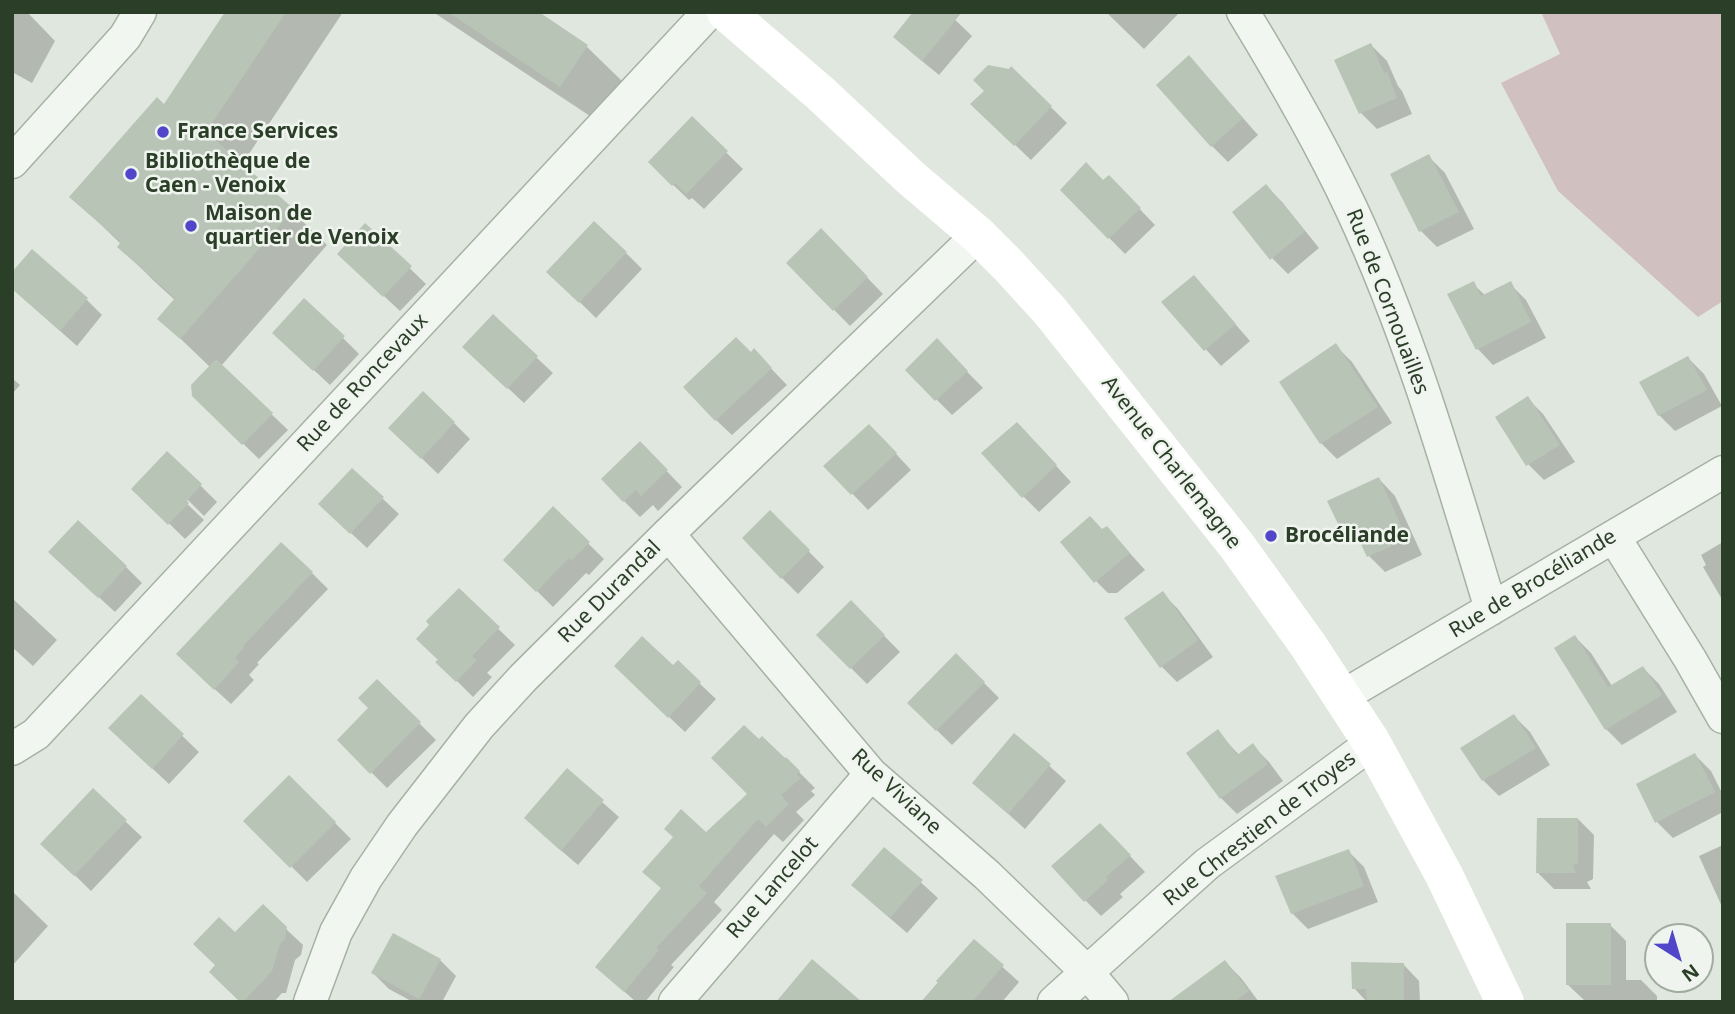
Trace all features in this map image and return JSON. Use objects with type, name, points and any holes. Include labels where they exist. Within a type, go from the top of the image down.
[{"type":"street","points":[[12,162],[125,37],[140,12]]},
{"type":"street","name":"Rue de Roncevaux","points":[[12,749],[36,734],[709,12]]},
{"type":"street","name":"Avenue Charlemagne","points":[[726,12],[820,93],[1008,265],[1050,311],[1237,545],[1343,696],[1372,743],[1444,875],[1506,1002]]},
{"type":"street","name":"Rue de Cornouailles","points":[[1243,12],[1285,80],[1351,208],[1390,300],[1431,416],[1491,609]]},
{"type":"street","name":"Rue Durandal","points":[[310,1002],[336,932],[366,878],[402,825],[479,726],[523,678],[668,534],[978,235]]},
{"type":"street","name":"Rue de Brocéliande","points":[[1343,696],[1723,472]]},
{"type":"street","name":"Rue Viviane","points":[[668,534],[871,774],[987,875],[1086,971],[1112,1002]]},
{"type":"street","points":[[1614,537],[1723,717]]},
{"type":"street","name":"Rue Chrestien de Troyes","points":[[1054,1002],[1207,864],[1372,743]]},
{"type":"street","name":"Rue Lancelot","points":[[675,1002],[871,774]]},
{"type":"shaded area","points":[[1541,12],[1723,12],[1723,301],[1698,317],[1558,191],[1501,83],[1560,54]]},
{"type":"building","name":"Maison de quartier de Venoix","points":[[225,12],[286,12],[206,132],[294,209],[180,339],[157,319],[175,298],[117,247],[121,242],[69,197],[157,97],[164,104]]},
{"type":"building","points":[[448,12],[539,12],[588,45],[560,87]]},
{"type":"building","points":[[913,12],[962,12],[922,61],[893,37]]},
{"type":"building","points":[[1371,43],[1397,98],[1359,114],[1334,60]]},
{"type":"building","points":[[1189,55],[1243,118],[1211,147],[1156,85]]},
{"type":"building","points":[[988,65],[1009,69],[1011,66],[1052,106],[1014,146],[970,104],[984,91],[973,80]]},
{"type":"building","points":[[692,116],[728,151],[686,194],[675,183],[672,186],[648,162]]},
{"type":"building","points":[[1429,154],[1459,212],[1419,232],[1390,174]]},
{"type":"building","points":[[1086,162],[1103,180],[1109,175],[1141,208],[1108,239],[1060,190]]},
{"type":"building","points":[[1266,184],[1305,231],[1270,260],[1232,212]]},
{"type":"building","points":[[594,221],[627,252],[579,303],[546,272]]},
{"type":"building","points":[[365,223],[412,266],[383,297],[337,254]]},
{"type":"building","points":[[821,228],[868,277],[833,311],[786,263]]},
{"type":"building","points":[[32,249],[88,298],[60,331],[12,289],[12,272]]},
{"type":"building","points":[[1194,275],[1236,324],[1204,351],[1161,302]]},
{"type":"building","points":[[1474,281],[1481,296],[1511,281],[1531,322],[1476,350],[1447,294]]},
{"type":"building","points":[[304,298],[345,336],[313,371],[272,333]]},
{"type":"building","points":[[493,314],[538,356],[507,389],[462,347]]},
{"type":"building","points":[[736,337],[751,352],[754,348],[772,368],[715,421],[683,387]]},
{"type":"building","points":[[937,338],[968,371],[935,401],[905,370]]},
{"type":"building","points":[[1336,343],[1378,407],[1320,444],[1279,382]]},
{"type":"building","points":[[1688,356],[1707,390],[1658,416],[1639,382]]},
{"type":"building","points":[[216,359],[273,413],[242,445],[192,396],[191,385]]},
{"type":"building","points":[[423,391],[455,422],[421,459],[388,428]]},
{"type":"building","points":[[1528,396],[1560,445],[1526,466],[1495,417]]},
{"type":"building","points":[[1017,422],[1057,465],[1022,498],[981,453]]},
{"type":"building","points":[[869,424],[897,453],[851,495],[823,466]]},
{"type":"building","points":[[640,441],[668,470],[641,496],[636,490],[623,502],[601,479]]},
{"type":"building","points":[[167,451],[202,484],[187,501],[189,503],[168,525],[131,489]]},
{"type":"building","points":[[352,468],[384,497],[350,534],[318,504]]},
{"type":"building","points":[[1379,477],[1407,539],[1367,557],[1351,523],[1340,528],[1327,501]]},
{"type":"building","points":[[553,506],[590,542],[571,561],[569,558],[536,592],[503,560]]},
{"type":"building","points":[[770,510],[810,550],[781,579],[742,538]]},
{"type":"building","points":[[1090,516],[1102,529],[1107,526],[1130,553],[1094,583],[1060,542]]},
{"type":"building","points":[[78,520],[127,566],[98,598],[48,552]]},
{"type":"building","points":[[281,542],[313,572],[243,646],[235,658],[239,662],[214,690],[176,654]]},
{"type":"building","points":[[459,588],[500,627],[472,656],[477,660],[456,682],[416,639],[429,625],[426,621]]},
{"type":"building","points":[[1163,591],[1198,640],[1160,668],[1124,618]]},
{"type":"building","points":[[851,600],[885,635],[850,669],[816,635]]},
{"type":"building","points":[[1575,635],[1608,687],[1643,666],[1662,695],[1605,730],[1554,648]]},
{"type":"building","points":[[642,636],[673,665],[678,660],[701,682],[668,718],[614,666]]},
{"type":"building","points":[[956,653],[985,682],[936,731],[907,703]]},
{"type":"building","points":[[377,679],[421,722],[370,774],[337,740],[368,708],[358,698]]},
{"type":"building","points":[[141,694],[184,734],[152,769],[108,728]]},
{"type":"building","points":[[1514,714],[1536,748],[1482,781],[1460,748]]},
{"type":"building","points":[[744,725],[759,739],[762,736],[786,757],[800,771],[797,775],[801,778],[781,795],[789,804],[766,827],[758,819],[699,886],[707,893],[656,948],[659,950],[624,992],[595,967],[661,888],[642,872],[673,837],[664,829],[681,809],[706,832],[747,794],[711,758]]},
{"type":"building","points":[[1218,729],[1237,755],[1253,743],[1268,764],[1220,799],[1186,753]]},
{"type":"building","points":[[1014,733],[1051,764],[1008,814],[972,783]]},
{"type":"building","points":[[1695,753],[1715,792],[1655,823],[1636,784]]},
{"type":"building","points":[[567,768],[604,800],[561,851],[524,818]]},
{"type":"building","points":[[289,775],[336,822],[290,868],[243,821]]},
{"type":"building","points":[[93,788],[127,820],[74,876],[40,844]]},
{"type":"building","points":[[1537,818],[1578,818],[1578,863],[1573,865],[1576,873],[1536,873]]},
{"type":"building","points":[[1100,823],[1131,855],[1106,877],[1108,880],[1084,902],[1051,866]]},
{"type":"building","points":[[884,847],[923,880],[890,918],[851,885]]},
{"type":"building","points":[[1349,849],[1364,886],[1291,914],[1275,876]]},
{"type":"building","points":[[263,904],[287,927],[285,939],[280,944],[272,971],[240,1002],[209,972],[215,965],[193,944],[219,917],[235,932]]},
{"type":"building","points":[[1566,923],[1611,923],[1611,985],[1566,985]]},
{"type":"building","points":[[393,933],[441,959],[419,999],[371,973]]},
{"type":"building","points":[[974,939],[1004,965],[972,1002],[921,1002],[938,983],[936,981]]},
{"type":"building","points":[[812,959],[862,1002],[776,1002]]},
{"type":"building","points":[[1225,960],[1249,991],[1234,1002],[1168,1002]]},
{"type":"building","points":[[1351,962],[1404,963],[1404,1002],[1367,1002],[1366,989],[1352,989]]},
{"type":"place","name":"France Services","points":[[163,132]]},
{"type":"place","name":"Bibliothèque de Caen - Venoix","points":[[131,174]]},
{"type":"place","name":"Maison de quartier de Venoix","points":[[191,226]]},
{"type":"place","name":"Brocéliande","points":[[1271,536]]}]
